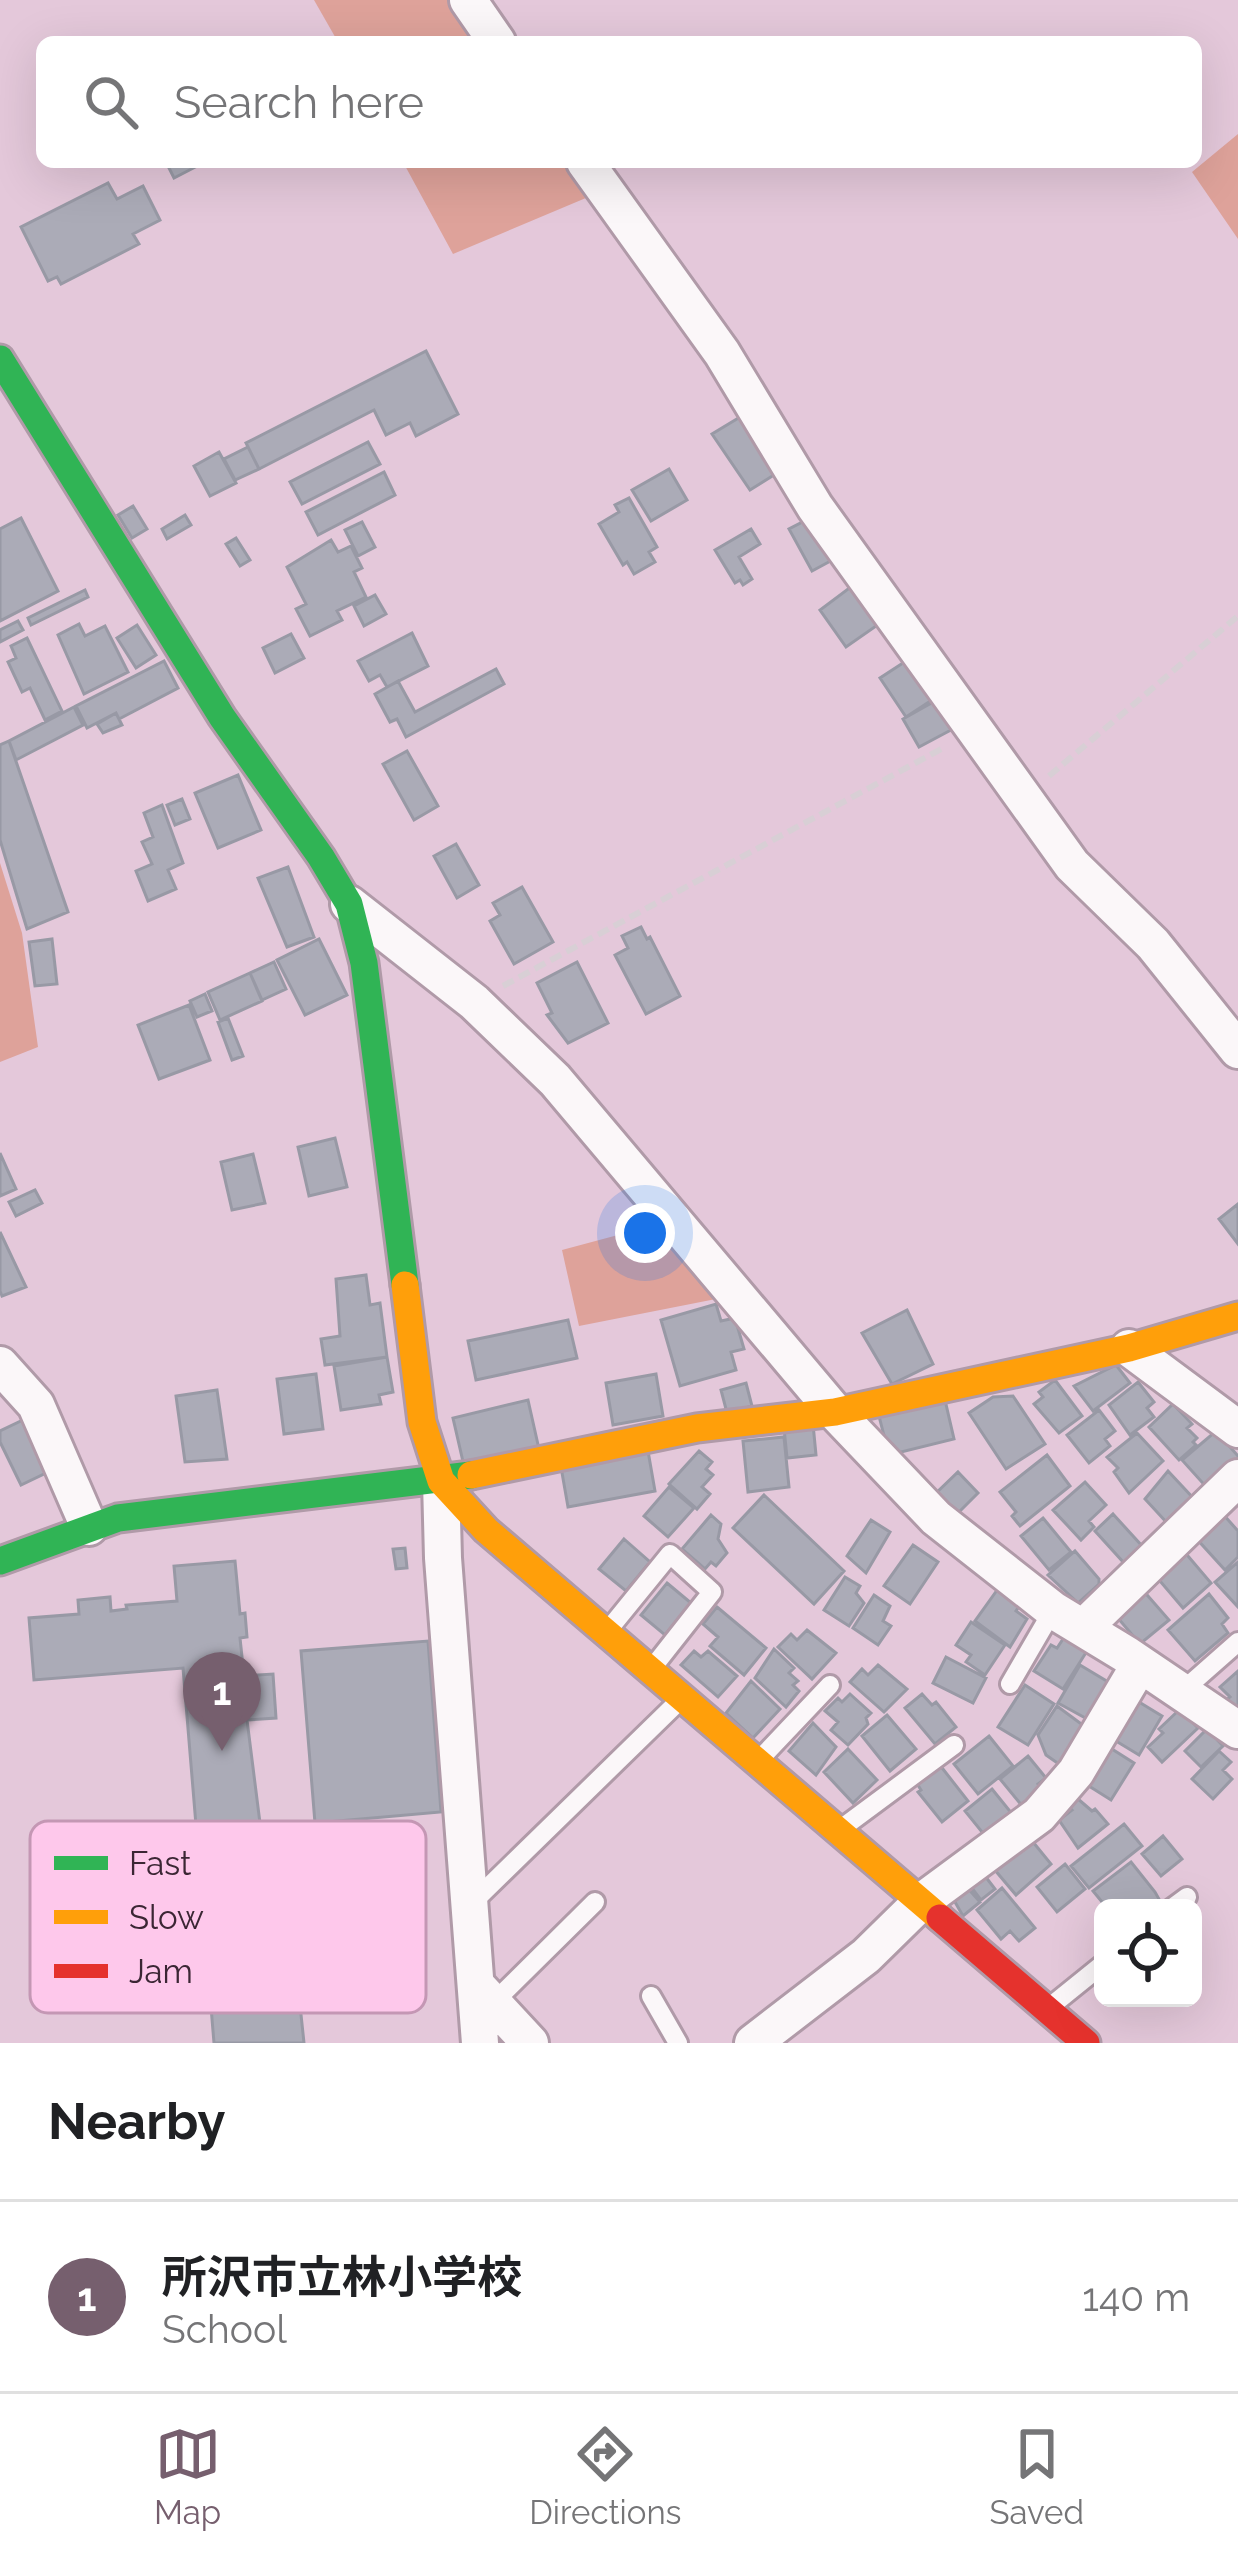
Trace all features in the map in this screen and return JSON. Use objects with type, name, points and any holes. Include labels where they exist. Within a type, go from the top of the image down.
[{"type":"street","points":[[468,0],[493,36]]},
{"type":"street","points":[[589,168],[722,353],[815,507],[1072,865],[1153,944],[1238,1050]]},
{"type":"street","points":[[0,359],[222,717],[349,904],[364,963],[422,1422],[441,1481],[470,1906],[486,1995],[480,2043]]},
{"type":"street","points":[[349,904],[474,1002],[555,1080],[836,1412],[936,1518],[1068,1618],[1238,1730]]},
{"type":"street","points":[[0,1561],[118,1517],[441,1481],[697,1428],[836,1412],[1129,1348],[1238,1316]]},
{"type":"street","points":[[1129,1348],[1238,1430]]},
{"type":"street","points":[[0,1365],[36,1405],[89,1527]]},
{"type":"street","points":[[1068,1618],[1238,1478]]},
{"type":"street","points":[[441,1481],[485,1530],[1086,2043]]},
{"type":"street","points":[[772,2037],[921,1902],[1039,1815],[1076,1772],[1140,1664]]},
{"type":"street","points":[[486,1995],[530,2043]]},
{"type":"lane","points":[[606,1633],[670,1554],[712,1592],[650,1670]]},
{"type":"lane","points":[[1010,1684],[1068,1618]]},
{"type":"lane","points":[[1179,1694],[1238,1642]]},
{"type":"lane","points":[[757,1762],[830,1685]]},
{"type":"lane","points":[[470,1906],[682,1698]]},
{"type":"lane","points":[[838,1831],[954,1745]]},
{"type":"lane","points":[[486,1995],[595,1902]]},
{"type":"lane","points":[[1047,2009],[1094,1971]]},
{"type":"lane","points":[[651,1996],[678,2043]]},
{"type":"path","points":[[1023,798],[1238,616]]},
{"type":"path","points":[[474,1002],[975,730]]},
{"type":"shaded area","points":[[314,0],[455,0],[481,36],[335,36]]},
{"type":"shaded area","points":[[1238,134],[1238,239],[1192,172]]},
{"type":"shaded area","points":[[406,168],[574,168],[593,195],[453,254]]},
{"type":"shaded area","points":[[0,863],[22,933],[38,1047],[0,1062]]},
{"type":"shaded area","points":[[659,1224],[721,1298],[579,1326],[562,1250]]},
{"type":"building","points":[[169,168],[193,168],[174,178]]},
{"type":"building","points":[[108,183],[117,199],[143,186],[160,220],[133,234],[139,244],[61,284],[57,277],[48,281],[21,227]]},
{"type":"building","points":[[426,351],[458,414],[416,436],[410,423],[386,435],[374,410],[259,469],[246,443]]},
{"type":"building","points":[[750,411],[785,468],[750,490],[712,434]]},
{"type":"building","points":[[368,442],[380,464],[302,504],[290,482]]},
{"type":"building","points":[[248,447],[259,469],[235,480],[224,459]]},
{"type":"building","points":[[219,452],[236,483],[210,496],[194,466]]},
{"type":"building","points":[[669,469],[687,500],[651,521],[632,490]]},
{"type":"building","points":[[384,472],[395,495],[318,535],[306,512]]},
{"type":"building","points":[[629,498],[657,547],[649,552],[655,562],[634,574],[627,562],[623,565],[599,524],[619,512],[615,505]]},
{"type":"building","points":[[133,506],[147,529],[132,538],[118,515]]},
{"type":"building","points":[[185,515],[191,525],[167,539],[162,529]]},
{"type":"building","points":[[816,515],[838,557],[812,571],[789,529]]},
{"type":"building","points":[[21,518],[58,591],[0,621],[0,529]]},
{"type":"building","points":[[362,522],[375,547],[358,556],[345,530]]},
{"type":"building","points":[[751,529],[760,544],[739,557],[752,579],[743,585],[740,580],[735,583],[715,550]]},
{"type":"building","points":[[236,538],[250,560],[240,566],[226,544]]},
{"type":"building","points":[[331,540],[338,552],[351,546],[362,568],[354,572],[366,597],[337,611],[342,620],[310,636],[296,609],[306,604],[287,567]]},
{"type":"building","points":[[852,586],[879,624],[846,647],[820,610]]},
{"type":"building","points":[[85,590],[88,597],[31,625],[28,618]]},
{"type":"building","points":[[375,595],[386,614],[364,626],[354,606]]},
{"type":"building","points":[[18,621],[23,630],[0,642],[0,630]]},
{"type":"building","points":[[79,624],[85,636],[105,626],[128,672],[84,694],[58,635]]},
{"type":"building","points":[[137,625],[156,655],[136,668],[117,638]]},
{"type":"building","points":[[412,633],[428,666],[387,687],[380,675],[369,681],[358,661]]},
{"type":"building","points":[[291,634],[304,658],[275,673],[263,648]]},
{"type":"building","points":[[27,638],[62,711],[45,720],[30,688],[22,692],[8,662],[16,658],[11,646]]},
{"type":"building","points":[[909,659],[935,698],[906,717],[880,678]]},
{"type":"building","points":[[164,661],[178,688],[119,719],[116,713],[87,728],[76,706]]},
{"type":"building","points":[[496,669],[504,684],[406,737],[397,719],[390,722],[375,694],[398,681],[415,712]]},
{"type":"building","points":[[935,701],[951,730],[919,747],[903,719]]},
{"type":"building","points":[[74,707],[83,725],[16,760],[9,741]]},
{"type":"building","points":[[116,713],[122,725],[103,733],[97,724]]},
{"type":"building","points":[[9,741],[68,912],[27,929],[0,840],[0,745]]},
{"type":"building","points":[[407,751],[438,806],[414,820],[383,764]]},
{"type":"building","points":[[238,775],[261,830],[218,848],[195,793]]},
{"type":"building","points":[[182,799],[190,819],[175,825],[167,805]]},
{"type":"building","points":[[162,805],[183,863],[168,870],[176,889],[148,901],[136,871],[152,864],[142,842],[153,837],[144,813]]},
{"type":"building","points":[[456,844],[479,885],[457,898],[434,856]]},
{"type":"building","points":[[288,867],[314,937],[287,947],[258,878]]},
{"type":"building","points":[[522,887],[553,942],[514,964],[490,921],[500,915],[493,903]]},
{"type":"building","points":[[641,927],[680,996],[646,1014],[615,955],[628,948],[622,936]]},
{"type":"building","points":[[52,939],[57,984],[35,986],[29,942]]},
{"type":"building","points":[[319,939],[347,995],[305,1015],[277,960]]},
{"type":"building","points":[[274,962],[286,989],[262,1000],[250,973]]},
{"type":"building","points":[[577,962],[608,1023],[568,1043],[547,1015],[552,1013],[537,983]]},
{"type":"building","points":[[250,973],[262,1001],[220,1020],[208,992]]},
{"type":"building","points":[[205,994],[212,1011],[197,1017],[190,1001]]},
{"type":"building","points":[[189,1005],[210,1060],[159,1079],[138,1025]]},
{"type":"building","points":[[228,1018],[243,1056],[232,1060],[218,1022]]},
{"type":"building","points":[[335,1138],[347,1187],[309,1196],[298,1147]]},
{"type":"building","points":[[0,1153],[16,1189],[0,1196]]},
{"type":"building","points":[[253,1154],[265,1203],[232,1210],[221,1162]]},
{"type":"building","points":[[35,1190],[42,1203],[16,1216],[9,1202]]},
{"type":"building","points":[[1238,1204],[1238,1244],[1219,1219]]},
{"type":"building","points":[[0,1232],[26,1287],[2,1296],[0,1291]]},
{"type":"building","points":[[366,1275],[370,1305],[380,1303],[387,1357],[325,1365],[321,1339],[340,1336],[336,1279]]},
{"type":"building","points":[[716,1304],[721,1321],[735,1318],[744,1349],[731,1352],[736,1370],[680,1386],[661,1320]]},
{"type":"building","points":[[907,1310],[933,1364],[892,1384],[862,1333]]},
{"type":"building","points":[[568,1320],[577,1358],[476,1380],[468,1341]]},
{"type":"building","points":[[387,1357],[393,1392],[379,1395],[381,1404],[341,1410],[334,1366]]},
{"type":"building","points":[[1116,1365],[1130,1383],[1093,1411],[1074,1386]]},
{"type":"building","points":[[316,1374],[323,1429],[284,1434],[277,1379]]},
{"type":"building","points":[[656,1374],[663,1416],[613,1425],[606,1383]]},
{"type":"building","points":[[1055,1380],[1082,1416],[1059,1433],[1034,1404],[1043,1397],[1039,1392]]},
{"type":"building","points":[[1138,1382],[1154,1402],[1147,1408],[1154,1417],[1130,1435],[1109,1405]]},
{"type":"building","points":[[746,1383],[752,1406],[727,1413],[721,1390]]},
{"type":"building","points":[[217,1390],[227,1459],[185,1462],[176,1396]]},
{"type":"building","points":[[1013,1396],[1045,1444],[1006,1469],[969,1413],[993,1397]]},
{"type":"building","points":[[528,1400],[539,1449],[464,1466],[453,1418]]},
{"type":"building","points":[[945,1400],[954,1439],[889,1455],[879,1416]]},
{"type":"building","points":[[1173,1404],[1192,1424],[1187,1428],[1197,1438],[1196,1445],[1179,1460],[1149,1427]]},
{"type":"building","points":[[1099,1410],[1115,1431],[1105,1439],[1110,1446],[1089,1463],[1067,1435]]},
{"type":"building","points":[[23,1420],[48,1472],[21,1485],[0,1442],[0,1431]]},
{"type":"building","points":[[813,1424],[816,1455],[787,1458],[784,1428]]},
{"type":"building","points":[[1216,1431],[1238,1456],[1238,1464],[1209,1490],[1182,1460]]},
{"type":"building","points":[[1137,1433],[1163,1461],[1129,1493],[1114,1472],[1118,1468],[1107,1457]]},
{"type":"building","points":[[784,1437],[789,1487],[748,1492],[743,1441]]},
{"type":"building","points":[[648,1451],[655,1491],[568,1507],[561,1467]]},
{"type":"building","points":[[699,1451],[712,1462],[706,1469],[713,1475],[702,1487],[710,1494],[697,1509],[669,1484]]},
{"type":"building","points":[[1047,1455],[1070,1486],[1020,1526],[1012,1516],[1016,1512],[1000,1492]]},
{"type":"building","points":[[1168,1471],[1195,1500],[1169,1525],[1145,1499]]},
{"type":"building","points":[[958,1472],[978,1493],[953,1518],[932,1497]]},
{"type":"building","points":[[1085,1482],[1106,1505],[1089,1521],[1094,1527],[1081,1540],[1053,1510]]},
{"type":"building","points":[[669,1487],[694,1508],[668,1537],[644,1516]]},
{"type":"building","points":[[764,1495],[844,1571],[814,1604],[733,1528]]},
{"type":"building","points":[[1222,1513],[1238,1531],[1238,1557],[1225,1570],[1195,1537]]},
{"type":"building","points":[[1113,1514],[1143,1547],[1125,1564],[1095,1531]]},
{"type":"building","points":[[711,1515],[721,1524],[718,1539],[727,1553],[716,1566],[711,1562],[705,1569],[682,1549]]},
{"type":"building","points":[[1043,1518],[1071,1552],[1049,1570],[1021,1536]]},
{"type":"building","points":[[871,1520],[890,1532],[866,1573],[847,1556]]},
{"type":"building","points":[[624,1539],[650,1562],[626,1591],[599,1569]]},
{"type":"building","points":[[913,1545],[938,1562],[910,1604],[884,1586]]},
{"type":"building","points":[[405,1548],[407,1568],[396,1569],[393,1549]]},
{"type":"building","points":[[1182,1549],[1211,1583],[1183,1608],[1154,1574]]},
{"type":"building","points":[[1075,1551],[1099,1579],[1078,1603],[1048,1575]]},
{"type":"building","points":[[235,1561],[247,1637],[240,1638],[244,1676],[273,1674],[276,1718],[247,1720],[260,1821],[196,1821],[183,1668],[34,1680],[29,1618],[79,1614],[78,1600],[110,1597],[111,1611],[127,1609],[126,1605],[177,1601],[174,1566]]},
{"type":"building","points":[[1238,1562],[1238,1607],[1215,1582]]},
{"type":"building","points":[[845,1577],[860,1586],[856,1593],[864,1603],[849,1626],[824,1610]]},
{"type":"building","points":[[667,1583],[691,1603],[665,1635],[641,1615]]},
{"type":"building","points":[[1000,1586],[1022,1602],[1016,1611],[1027,1619],[1010,1647],[975,1621]]},
{"type":"building","points":[[1141,1588],[1169,1620],[1140,1644],[1117,1617]]},
{"type":"building","points":[[1209,1594],[1228,1618],[1222,1624],[1228,1633],[1195,1661],[1168,1630]]},
{"type":"building","points":[[874,1595],[890,1606],[883,1621],[891,1626],[878,1645],[853,1628]]},
{"type":"building","points":[[717,1607],[766,1648],[744,1675],[710,1646],[718,1637],[703,1624]]},
{"type":"building","points":[[971,1622],[1005,1645],[985,1675],[966,1662],[971,1655],[956,1645]]},
{"type":"building","points":[[807,1630],[836,1653],[812,1679],[778,1647],[791,1634],[797,1640]]},
{"type":"building","points":[[1065,1636],[1087,1651],[1063,1689],[1034,1671],[1051,1645],[1057,1648]]},
{"type":"building","points":[[428,1641],[441,1812],[315,1821],[301,1651]]},
{"type":"building","points":[[774,1649],[794,1668],[789,1673],[798,1681],[793,1685],[799,1691],[786,1707],[755,1678]]},
{"type":"building","points":[[694,1651],[701,1657],[708,1651],[737,1676],[718,1697],[681,1665]]},
{"type":"building","points":[[946,1657],[986,1678],[973,1703],[933,1683]]},
{"type":"building","points":[[878,1665],[907,1689],[884,1712],[850,1682],[862,1669],[868,1675]]},
{"type":"building","points":[[1080,1665],[1110,1683],[1089,1720],[1058,1703]]},
{"type":"building","points":[[1238,1671],[1238,1720],[1220,1705],[1230,1697],[1220,1687]]},
{"type":"building","points":[[751,1681],[780,1709],[753,1738],[726,1713]]},
{"type":"building","points":[[1025,1685],[1054,1704],[1028,1745],[998,1727]]},
{"type":"building","points":[[850,1694],[871,1713],[868,1724],[848,1745],[831,1730],[838,1722],[825,1711]]},
{"type":"building","points":[[922,1694],[932,1705],[936,1702],[956,1727],[935,1744],[905,1708]]},
{"type":"building","points":[[1139,1702],[1162,1716],[1139,1755],[1116,1741]]},
{"type":"building","points":[[1057,1706],[1084,1726],[1066,1769],[1046,1755],[1038,1735]]},
{"type":"building","points":[[1180,1709],[1198,1728],[1162,1762],[1148,1747]]},
{"type":"building","points":[[887,1715],[916,1749],[890,1771],[862,1736]]},
{"type":"building","points":[[813,1723],[836,1747],[816,1775],[789,1751]]},
{"type":"building","points":[[1207,1729],[1223,1746],[1201,1767],[1185,1751]]},
{"type":"building","points":[[989,1736],[1013,1766],[978,1794],[954,1764]]},
{"type":"building","points":[[1104,1744],[1134,1763],[1111,1800],[1081,1781]]},
{"type":"building","points":[[848,1749],[877,1780],[853,1803],[824,1772]]},
{"type":"building","points":[[1219,1751],[1231,1762],[1223,1770],[1232,1779],[1213,1799],[1192,1779]]},
{"type":"building","points":[[1028,1756],[1046,1778],[1038,1784],[1043,1790],[1023,1807],[1000,1779]]},
{"type":"building","points":[[939,1764],[968,1801],[942,1822],[918,1792],[916,1782]]},
{"type":"building","points":[[992,1789],[1013,1815],[986,1837],[965,1811]]},
{"type":"building","points":[[1078,1799],[1108,1824],[1078,1848],[1059,1820]]},
{"type":"building","points":[[1124,1824],[1142,1846],[1089,1888],[1071,1866]]},
{"type":"building","points":[[1163,1836],[1182,1859],[1161,1876],[1142,1854]]},
{"type":"building","points":[[1033,1842],[1051,1864],[1016,1895],[994,1869]]},
{"type":"building","points":[[1131,1862],[1159,1899],[1100,1899],[1093,1891]]},
{"type":"building","points":[[1065,1864],[1085,1889],[1057,1912],[1037,1887]]},
{"type":"building","points":[[985,1876],[995,1889],[981,1900],[971,1887]]},
{"type":"building","points":[[964,1884],[980,1902],[963,1916],[951,1895]]},
{"type":"building","points":[[1002,1888],[1035,1928],[1019,1941],[1010,1931],[1001,1939],[977,1910]]},
{"type":"building","points":[[212,2013],[301,2013],[304,2043],[214,2043]]},
{"type":"traffic: fast","points":[[0,359],[222,717],[349,904],[364,963],[405,1285]]},
{"type":"traffic: fast","points":[[0,1561],[118,1518],[471,1475]]},
{"type":"traffic: slow","points":[[405,1285],[422,1422],[441,1481],[486,1530],[940,1918]]},
{"type":"traffic: slow","points":[[471,1475],[697,1428],[835,1412],[1129,1348],[1238,1316]]},
{"type":"traffic: jam","points":[[940,1918],[1086,2043]]},
{"type":"place","name":"所沢市立林小学校","points":[[222,1751]]}]
